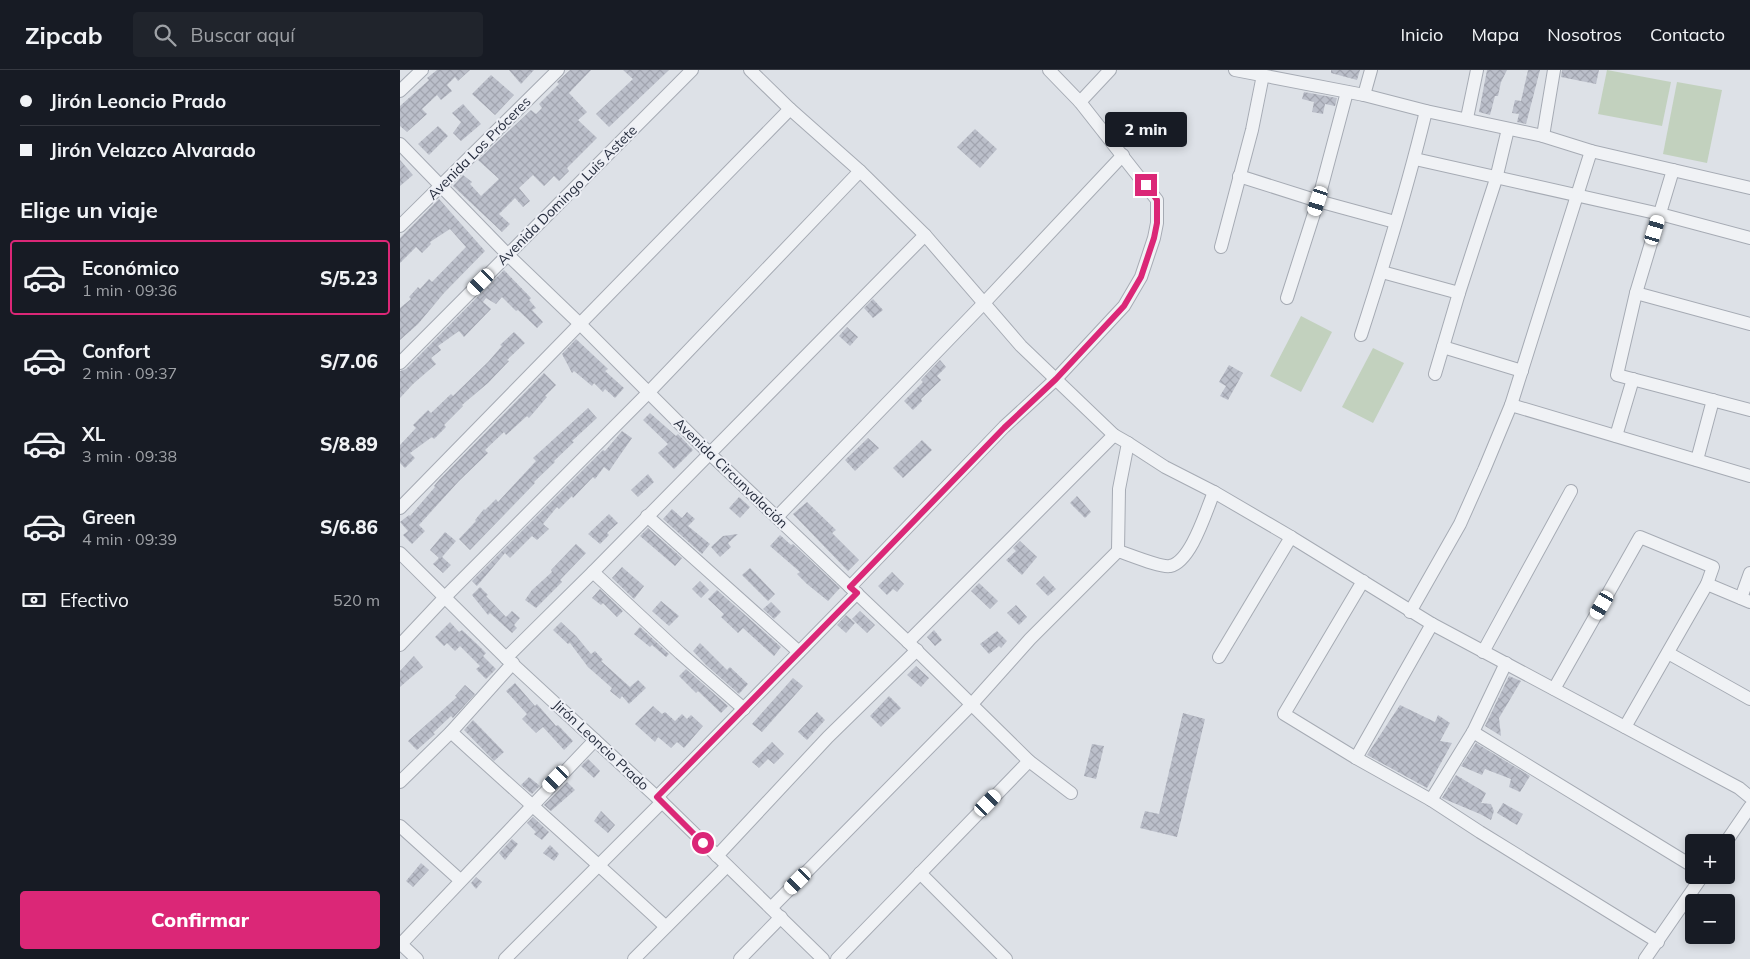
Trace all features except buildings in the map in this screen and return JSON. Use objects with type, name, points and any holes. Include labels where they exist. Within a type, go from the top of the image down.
[{"type":"street","points":[[400,91],[422,70]]},
{"type":"street","name":"Avenida Los Próceres","points":[[400,226],[558,70]]},
{"type":"street","name":"Avenida Domingo Luis Astete","points":[[400,362],[692,70]]},
{"type":"street","points":[[750,70],[790,109],[860,171],[925,235],[1021,346],[1114,435],[1165,467],[1214,492],[1291,537],[1410,612],[1739,788],[1750,797]]},
{"type":"street","points":[[505,959],[599,865],[799,652],[853,590],[1004,428],[1056,379],[1124,306],[1141,277],[1154,238],[1157,223],[1157,200],[1080,102],[1049,70]]},
{"type":"street","points":[[1080,102],[1110,70]]},
{"type":"street","points":[[1235,70],[1364,95],[1426,111],[1467,118],[1543,136],[1591,151],[1750,188]]},
{"type":"street","points":[[1364,95],[1371,70]]},
{"type":"street","points":[[1467,118],[1477,70]]},
{"type":"street","points":[[1543,136],[1554,70]]},
{"type":"street","points":[[1221,247],[1252,130],[1263,75]]},
{"type":"street","points":[[1287,298],[1318,201],[1347,92]]},
{"type":"street","points":[[400,508],[790,109]]},
{"type":"street","points":[[1361,335],[1382,272],[1395,222],[1415,159],[1426,111]]},
{"type":"street","points":[[1435,374],[1496,179],[1508,129]]},
{"type":"street","name":"Avenida Circunvalación","points":[[400,144],[508,255],[710,454],[912,646],[1029,761],[1071,793]]},
{"type":"street","points":[[1410,612],[1460,524],[1511,405],[1591,151]]},
{"type":"street","points":[[777,517],[984,303],[1123,155]]},
{"type":"street","points":[[1415,159],[1496,179],[1660,214],[1750,238]]},
{"type":"street","points":[[1673,170],[1636,293],[1617,375],[1750,410]]},
{"type":"street","points":[[400,645],[446,596],[648,393],[860,171]]},
{"type":"street","points":[[1239,176],[1318,201],[1395,222]]},
{"type":"street","points":[[400,782],[451,732],[510,660],[593,572],[925,235]]},
{"type":"street","points":[[1382,272],[1459,293]]},
{"type":"street","points":[[1636,293],[1750,324]]},
{"type":"street","points":[[1443,347],[1522,371]]},
{"type":"street","points":[[1616,436],[1633,379]]},
{"type":"street","points":[[1697,460],[1713,400]]},
{"type":"street","points":[[1511,405],[1750,476]]},
{"type":"street","points":[[717,856],[912,646],[1114,435]]},
{"type":"street","points":[[740,959],[776,912],[971,705],[1030,639],[1118,550],[1119,490],[1128,443]]},
{"type":"street","points":[[1483,652],[1571,491]]},
{"type":"street","points":[[1118,550],[1161,566],[1170,566],[1179,562],[1189,551],[1214,492]]},
{"type":"street","points":[[647,516],[799,652]]},
{"type":"street","points":[[1219,657],[1291,537]]},
{"type":"street","points":[[1554,689],[1640,537],[1713,567],[1707,584],[1625,726]]},
{"type":"street","name":"Jirón Leoncio Prado","points":[[400,553],[594,740],[660,800],[822,959]]},
{"type":"street","points":[[593,572],[680,653],[744,709]]},
{"type":"street","points":[[1707,584],[1746,600],[1750,573]]},
{"type":"street","points":[[1363,581],[1284,714],[1356,758],[1431,800],[1658,942]]},
{"type":"street","points":[[1356,758],[1432,624]]},
{"type":"street","points":[[1668,653],[1750,699]]},
{"type":"street","points":[[1431,800],[1473,732],[1506,664]]},
{"type":"street","points":[[451,732],[666,926]]},
{"type":"street","points":[[1473,732],[1685,862]]},
{"type":"street","points":[[416,959],[400,944],[594,740]]},
{"type":"street","points":[[837,959],[1029,761]]},
{"type":"street","points":[[1731,834],[1750,807]]},
{"type":"street","points":[[400,826],[460,880]]},
{"type":"street","points":[[634,959],[727,866]]},
{"type":"street","points":[[920,873],[1006,959]]},
{"type":"street","points":[[1646,959],[1697,884]]},
{"type":"green space","points":[[1607,70],[1671,82],[1662,126],[1598,114]]},
{"type":"green space","points":[[1677,82],[1722,90],[1707,163],[1663,154]]},
{"type":"green space","points":[[1301,316],[1332,332],[1301,392],[1270,376]]},
{"type":"green space","points":[[1373,348],[1404,363],[1373,423],[1342,407]]},
{"type":"route","points":[[703,843],[657,797],[857,593],[850,587],[935,497],[1056,379],[1124,306],[1141,277],[1157,223],[1157,200],[1146,185]]}]
